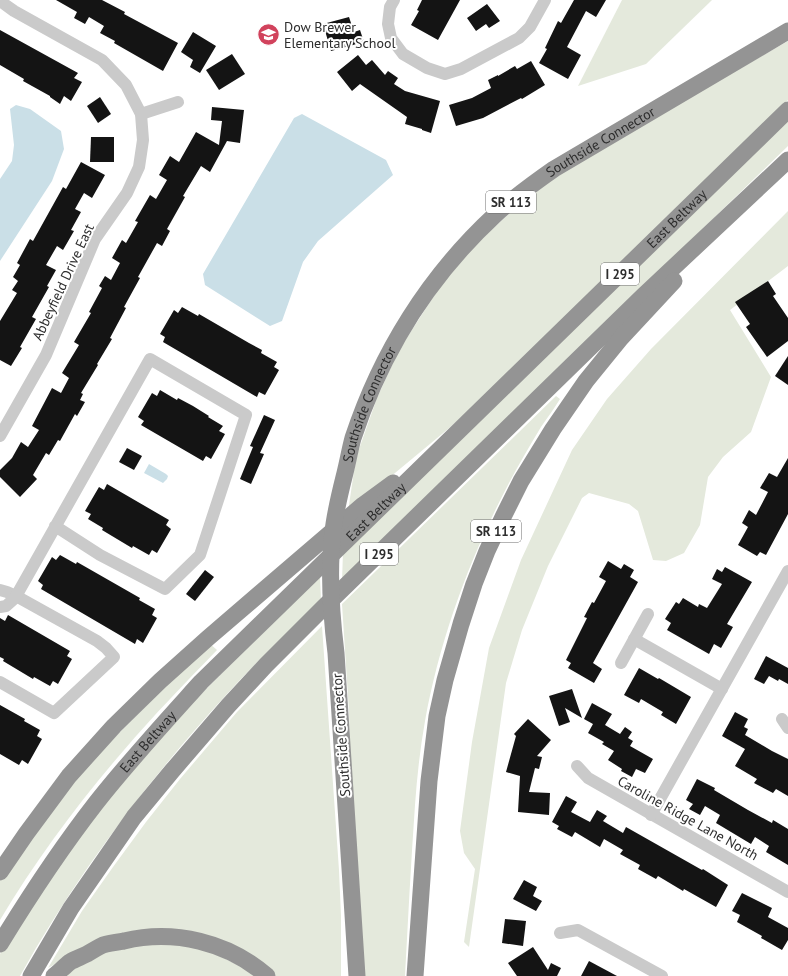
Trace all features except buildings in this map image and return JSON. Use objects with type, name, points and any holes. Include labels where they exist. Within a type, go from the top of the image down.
[{"type":"highway","name":"Southside Connector","points":[[357,976],[330,571],[333,527],[338,499],[353,439],[367,400],[388,354],[418,305],[457,253],[495,215],[526,189],[554,169],[788,31]]},
{"type":"highway","name":"East Beltway","points":[[0,944],[28,899],[96,803],[157,730],[201,682],[788,110]]},
{"type":"highway","name":"I 295","points":[[31,976],[71,908],[134,817],[228,706],[266,665],[643,296],[788,160]]},
{"type":"highway","name":"SR 113","points":[[415,976],[429,781],[437,716],[445,680],[461,624],[487,551],[521,481],[553,429],[582,387],[621,338],[774,173]]},
{"type":"highway","points":[[0,872],[69,776],[114,726],[160,681],[363,505],[452,438]]},
{"type":"highway","points":[[425,833],[427,976]]},
{"type":"highway","points":[[54,976],[70,962],[104,945],[129,939],[152,936],[176,937],[200,941],[215,946],[238,956],[267,976]]},
{"type":"highway","points":[[349,976],[355,945]]},
{"type":"street","points":[[394,0],[390,8],[388,24],[391,38],[403,54],[427,68],[445,74],[461,69],[519,38],[530,27],[545,0]]},
{"type":"street","points":[[0,1],[14,11],[102,60],[126,85],[141,114],[178,102]]},
{"type":"street","name":"Abbeyfield Drive East","points":[[0,436],[46,354],[96,239],[127,193],[139,167],[143,140],[141,114]]},
{"type":"street","points":[[0,607],[6,606],[16,596],[55,526],[150,359],[246,415],[200,555],[165,589],[100,554],[55,526]]},
{"type":"street","points":[[651,815],[788,571]]},
{"type":"street","points":[[0,590],[16,596],[97,641],[114,656],[54,713],[0,682]]},
{"type":"street","points":[[621,663],[648,614]]},
{"type":"street","points":[[634,639],[722,689]]},
{"type":"street","name":"Caroline Ridge Lane North","points":[[577,766],[588,778],[788,892]]},
{"type":"street","points":[[560,933],[578,930],[662,976]]},
{"type":"shaded area","points":[[622,0],[712,0],[646,64],[578,86]]},
{"type":"shaded area","points":[[788,41],[788,100],[485,396],[448,429],[348,512],[358,452],[377,398],[399,350],[441,285],[478,242],[520,204],[573,166]]},
{"type":"shaded area","points":[[788,119],[788,146],[521,405],[342,582],[343,551]]},
{"type":"shaded area","points":[[788,211],[788,266],[730,310],[771,377],[751,432],[723,457],[708,477],[700,525],[684,553],[666,561],[653,560],[638,511],[629,504],[589,493],[582,498],[548,566],[522,630],[506,683],[469,947],[464,942],[475,869],[464,853],[460,831],[472,742],[489,648],[521,560],[572,450],[607,399],[651,349]]},
{"type":"shaded area","points":[[556,396],[560,399],[541,427],[509,483],[469,569],[439,659],[425,721],[418,774],[412,848],[405,976],[364,976],[342,604]]},
{"type":"shaded area","points":[[320,577],[321,601],[273,646],[238,682],[198,726],[142,794],[115,829],[65,901],[20,976],[0,976],[0,954],[76,838],[158,739],[208,687]]},
{"type":"shaded area","points":[[322,626],[339,870],[341,976],[276,976],[266,967],[187,932],[57,963],[48,968],[82,911],[146,822],[180,779],[237,712]]},
{"type":"shaded area","points":[[209,643],[217,650],[146,725],[90,790],[58,832],[0,920],[0,879],[68,784]]},
{"type":"shaded area","points":[[155,941],[205,948],[258,976],[62,976],[96,954]]},
{"type":"water","points":[[16,105],[30,109],[61,131],[64,149],[52,181],[0,261],[0,179],[12,161],[14,145],[10,109]]},
{"type":"water","points":[[302,114],[386,160],[393,175],[318,241],[303,262],[282,321],[270,326],[205,285],[203,274],[294,118]]},
{"type":"water","points":[[149,464],[168,476],[163,483],[144,473]]},
{"type":"place","name":"Dow Brewer Elementary School","points":[[269,35]]}]
